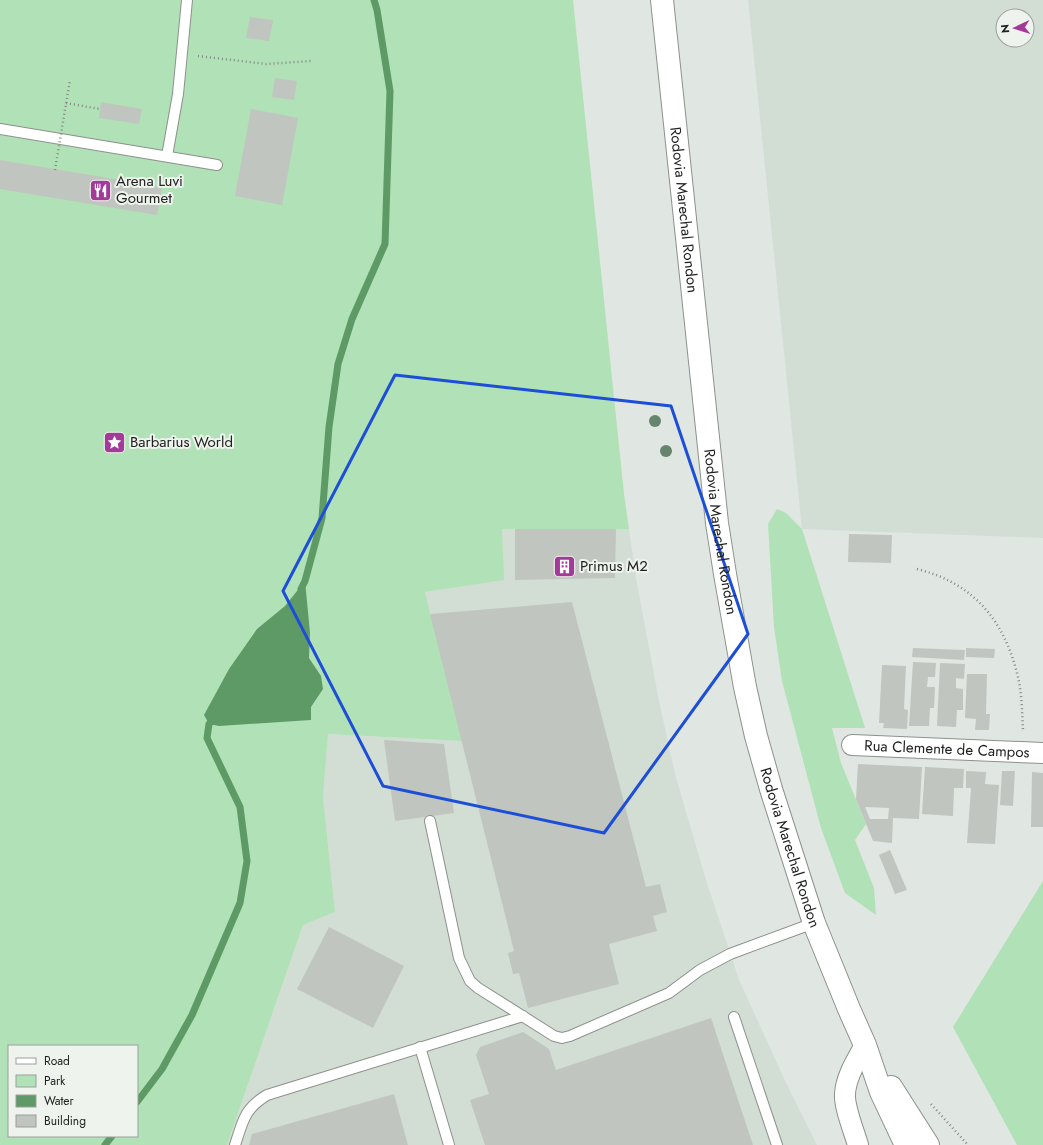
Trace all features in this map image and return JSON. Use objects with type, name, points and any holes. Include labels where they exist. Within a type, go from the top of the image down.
[{"type":"main road","name":"Rodovia Marechal Rondon","points":[[662,0],[709,450],[726,581],[745,687],[756,736],[790,851],[814,922],[865,1045],[881,1092],[906,1145]]},
{"type":"main road","name":"Rodovia Marechal Rondon","points":[[865,1045],[928,1145]]},
{"type":"street","name":"Rua Clemente de Campos","points":[[852,745],[1033,752]]},
{"type":"street","points":[[858,1145],[845,1095],[846,1083],[865,1045]]},
{"type":"lane","points":[[167,156],[178,94],[187,0]]},
{"type":"lane","points":[[0,129],[217,165]]},
{"type":"lane","points":[[430,821],[459,958],[464,972],[470,981],[478,988],[554,1036],[562,1038],[570,1036],[669,993],[700,970],[730,954],[814,922]]},
{"type":"lane","points":[[235,1145],[244,1118],[252,1106],[267,1095],[523,1016]]},
{"type":"lane","points":[[734,1017],[777,1145]]},
{"type":"lane","points":[[420,1047],[449,1145]]},
{"type":"path","points":[[182,54],[266,64],[311,61]]},
{"type":"path","points":[[55,170],[70,80]]},
{"type":"path","points":[[66,103],[100,109]]},
{"type":"path","points":[[917,569],[934,574],[960,586],[983,605],[1000,629],[1011,652],[1018,675],[1022,705],[1033,752]]},
{"type":"highlighted area","points":[[395,375],[671,406],[748,634],[604,833],[383,786],[283,591]]},
{"type":"shaded area","points":[[748,0],[1043,0],[1043,538],[802,529]]},
{"type":"shaded area","points":[[502,529],[629,529],[636,578],[659,701],[675,774],[706,880],[739,980],[787,1085],[817,1145],[227,1145],[303,925],[335,912],[323,797],[328,734],[462,741],[425,592],[503,580]]},
{"type":"green space","points":[[0,0],[573,0],[624,494],[629,529],[502,529],[504,580],[425,592],[462,741],[328,734],[323,797],[335,912],[303,925],[227,1145],[0,1145]]},
{"type":"green space","points":[[777,509],[786,513],[802,529],[865,728],[832,728],[841,763],[866,824],[855,840],[874,888],[876,915],[845,893],[821,828],[782,681],[774,627],[768,524]]},
{"type":"green space","points":[[1043,881],[1043,1145],[1017,1145],[953,1027]]},
{"type":"water","points":[[305,581],[310,633],[309,658],[321,676],[323,689],[311,707],[311,720],[219,726],[209,724],[204,715],[229,669],[257,629],[285,606]]},
{"type":"building","points":[[250,17],[273,20],[269,41],[246,38]]},
{"type":"building","points":[[275,78],[297,81],[294,100],[272,97]]},
{"type":"building","points":[[101,102],[142,109],[139,124],[99,118]]},
{"type":"building","points":[[251,109],[298,118],[282,205],[235,196]]},
{"type":"building","points":[[0,160],[162,187],[157,215],[0,189]]},
{"type":"building","name":"Primus M2","points":[[515,529],[616,529],[615,578],[515,580]]},
{"type":"building","points":[[849,534],[892,535],[891,563],[848,562]]},
{"type":"building","points":[[572,602],[646,887],[660,884],[667,912],[653,916],[657,931],[609,944],[619,984],[528,1008],[519,973],[513,974],[508,953],[514,951],[430,614]]},
{"type":"building","points":[[913,648],[965,650],[964,660],[912,657]]},
{"type":"building","points":[[966,648],[995,649],[994,658],[966,657]]},
{"type":"building","points":[[913,662],[936,663],[935,677],[928,677],[927,687],[935,687],[934,708],[930,708],[929,726],[909,726]]},
{"type":"building","points":[[940,663],[965,664],[964,679],[956,678],[956,688],[963,689],[963,710],[957,710],[956,727],[937,726]]},
{"type":"building","points":[[882,665],[906,666],[904,709],[908,710],[907,729],[883,728],[884,723],[879,723]]},
{"type":"building","points":[[967,674],[987,674],[986,714],[990,714],[989,730],[975,730],[976,719],[965,718]]},
{"type":"building","points":[[384,740],[444,744],[454,813],[395,821]]},
{"type":"building","points":[[858,764],[922,767],[919,819],[893,818],[892,843],[873,841],[856,799]],"holes":[[[865,807],[889,808],[888,819],[870,819]]]},
{"type":"building","points":[[925,767],[964,769],[963,788],[954,788],[953,816],[922,814]]},
{"type":"building","points":[[966,771],[986,772],[985,784],[999,785],[995,844],[967,843],[971,788],[966,788]]},
{"type":"building","points":[[1002,771],[1015,771],[1013,806],[1000,805]]},
{"type":"building","points":[[1032,772],[1043,773],[1043,827],[1031,827]]},
{"type":"building","points":[[890,850],[907,890],[895,894],[879,855]]},
{"type":"building","points":[[329,927],[404,966],[373,1028],[297,989]]},
{"type":"building","points":[[711,1018],[753,1145],[485,1145],[470,1100],[489,1094],[476,1055],[480,1047],[523,1032],[549,1049],[556,1070]]},
{"type":"building","points":[[394,1094],[408,1145],[249,1145],[252,1134]]},
{"type":"waterway","points":[[301,589],[305,581],[322,518],[329,427],[338,364],[352,319],[385,244],[390,91],[377,10],[374,0]]},
{"type":"waterway","points":[[138,1101],[162,1069],[192,1015],[240,903],[247,861],[240,807],[207,738],[209,724],[215,717]]},
{"type":"waterway","points":[[105,1145],[111,1137]]},
{"type":"place","name":"Arena Luvi Gourmet","points":[[101,190]]},
{"type":"place","name":"Barbarius World","points":[[115,442]]},
{"type":"place","name":"Primus M2","points":[[565,566]]}]
